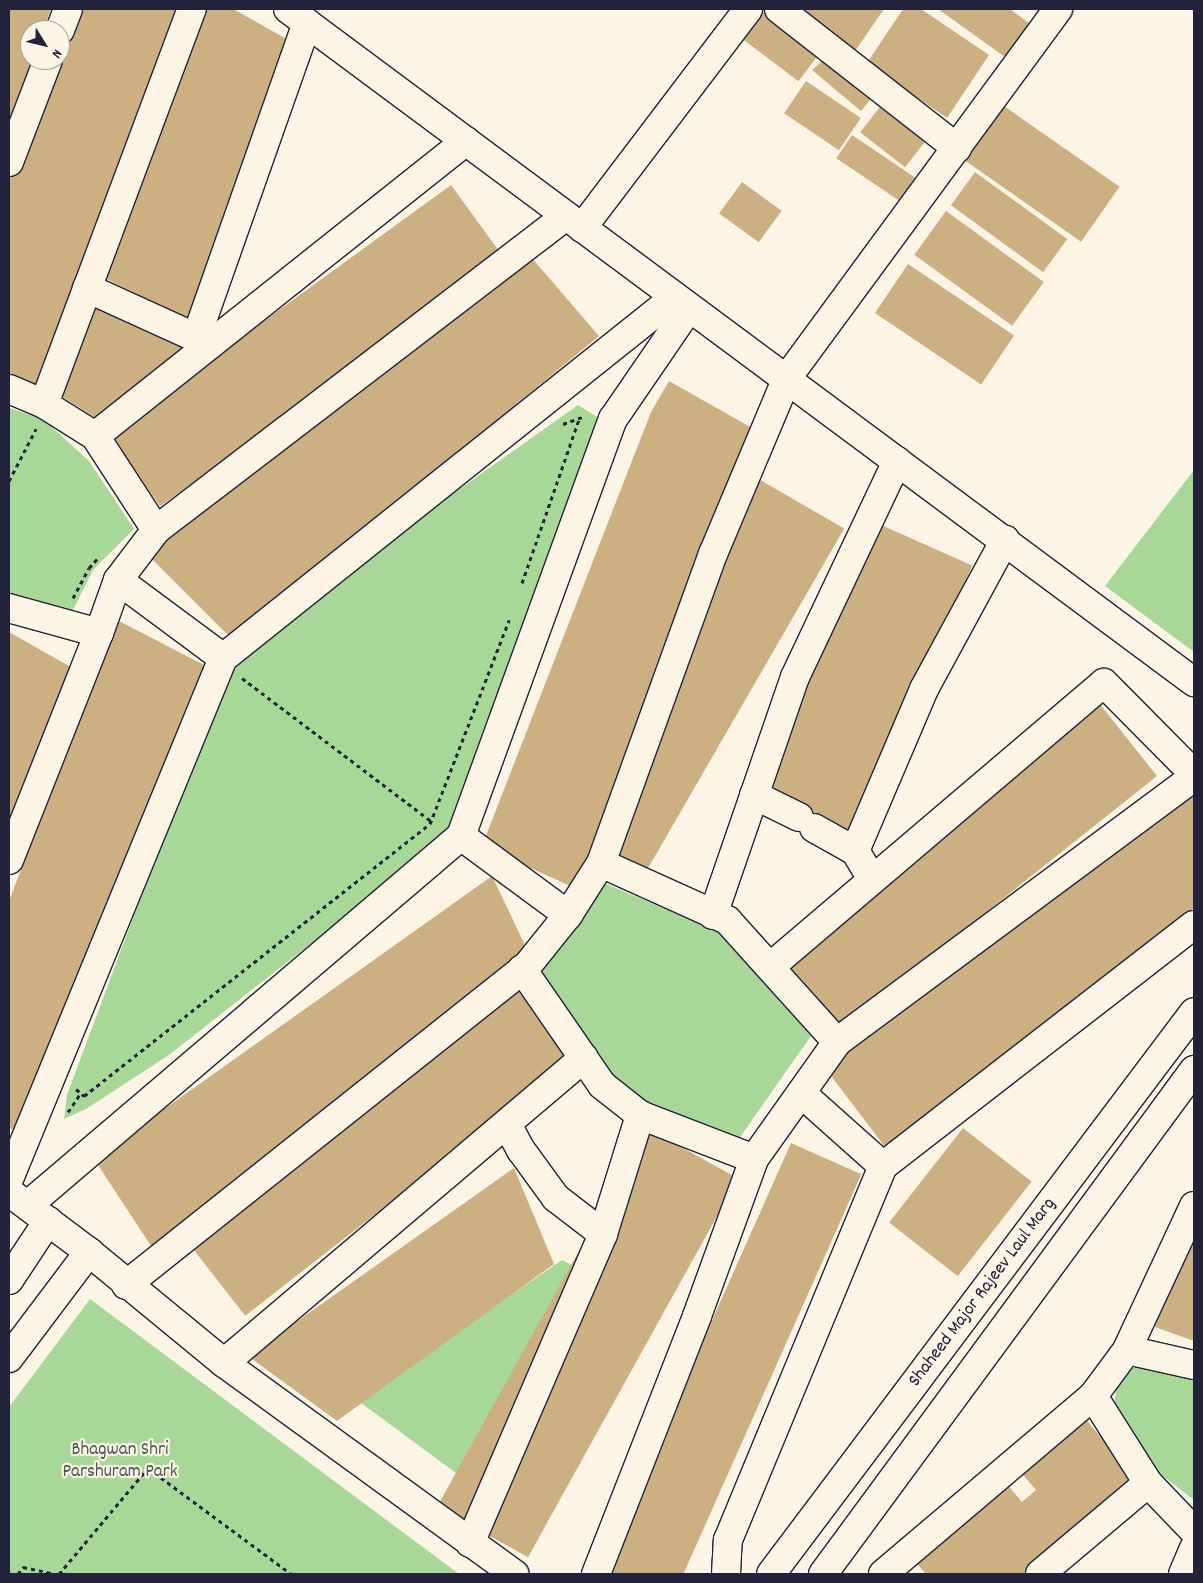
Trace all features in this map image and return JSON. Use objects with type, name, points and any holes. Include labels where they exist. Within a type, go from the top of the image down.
[{"type":"street","points":[[42,413],[192,9]]},
{"type":"street","points":[[9,860],[99,633],[118,580],[156,530],[574,222],[748,9]]},
{"type":"street","points":[[779,9],[957,148]]},
{"type":"street","points":[[126,1284],[522,969],[568,915],[601,863],[712,554],[787,378],[1058,9]]},
{"type":"street","points":[[203,341],[298,16],[1194,682]]},
{"type":"street","points":[[9,162],[44,70]]},
{"type":"street","points":[[95,436],[203,341],[466,142]]},
{"type":"street","points":[[87,288],[203,341]]},
{"type":"street","points":[[9,1179],[229,665],[682,303]]},
{"type":"street","points":[[9,1280],[28,1206],[461,836],[613,419],[682,303]]},
{"type":"street","points":[[9,389],[42,413],[95,436],[156,530]]},
{"type":"street","points":[[713,915],[795,677],[897,461]]},
{"type":"street","points":[[855,851],[924,689],[1004,540]]},
{"type":"street","points":[[118,580],[229,665]]},
{"type":"street","points":[[9,608],[99,633]]},
{"type":"street","points":[[596,1574],[698,1316],[754,1159],[837,1042],[1194,776],[1104,683],[770,967]]},
{"type":"street","points":[[754,795],[855,851],[872,879]]},
{"type":"street","points":[[461,836],[568,915]]},
{"type":"street","points":[[601,863],[727,920],[837,1042]]},
{"type":"street","points":[[726,1574],[728,1540],[883,1166],[1194,925]]},
{"type":"street","points":[[522,969],[602,1085],[640,1115],[754,1159]]},
{"type":"street","name":"Shaheed Major Rajeev Laul Marg","points":[[771,1574],[1194,1012]]},
{"type":"street","points":[[224,1363],[584,1058]]},
{"type":"street","name":"Shaheed Major Rajeev Laul Marg","points":[[823,1574],[1194,1070]]},
{"type":"street","points":[[801,1093],[883,1166]]},
{"type":"street","points":[[470,1543],[603,1234],[640,1115]]},
{"type":"street","points":[[507,1124],[520,1150],[556,1198],[603,1234]]},
{"type":"street","points":[[28,1206],[89,1252],[224,1363],[514,1574]]},
{"type":"street","points":[[883,1574],[1093,1396],[1127,1350],[1194,1206]]},
{"type":"street","points":[[9,1358],[89,1252]]},
{"type":"street","points":[[1127,1350],[1194,1365]]},
{"type":"street","points":[[1093,1396],[1148,1482],[1194,1530]]},
{"type":"street","points":[[1040,1574],[1148,1482]]},
{"type":"street","points":[[1183,1574],[1194,1548]]},
{"type":"path","points":[[9,482],[42,413]]},
{"type":"path","points":[[522,585],[579,419],[558,427]]},
{"type":"path","points":[[71,601],[89,568],[102,554]]},
{"type":"path","points":[[79,1082],[75,1092],[84,1096],[431,821],[512,612]]},
{"type":"path","points":[[229,665],[431,821]]},
{"type":"path","points":[[18,1574],[23,1567],[57,1574],[148,1468],[291,1574]]},
{"type":"green space","points":[[578,405],[597,417],[566,520],[450,834],[169,1055],[86,1109],[64,1119],[67,1095],[227,665],[351,566]]},
{"type":"green space","points":[[9,408],[43,419],[89,461],[134,529],[93,570],[71,614],[9,596]]},
{"type":"green space","points":[[1194,470],[1194,652],[1105,586]]},
{"type":"green space","points":[[604,883],[722,933],[811,1036],[738,1140],[647,1105],[606,1077],[538,971]]},
{"type":"green space","points":[[562,1260],[580,1269],[483,1483],[475,1487],[357,1400]]},
{"type":"green space","name":"Bhagwan Shri Parshuram Park","points":[[90,1299],[459,1574],[9,1574],[9,1407]]},
{"type":"green space","points":[[1151,1363],[1194,1374],[1194,1500],[1125,1447],[1113,1410],[1119,1372]]},
{"type":"building","points":[[9,9],[51,9],[47,20],[20,20],[20,70],[28,70],[9,120]]},
{"type":"building","points":[[73,9],[184,9],[35,394],[9,383],[9,175],[56,70],[70,70],[69,20]]},
{"type":"building","points":[[196,9],[233,9],[292,42],[195,323],[106,279]]},
{"type":"building","points":[[764,9],[821,52],[798,81],[742,39]]},
{"type":"building","points":[[792,9],[884,9],[855,51]]},
{"type":"building","points":[[903,9],[921,9],[989,55],[947,118],[867,63]]},
{"type":"building","points":[[938,9],[1010,9],[1029,23],[1005,57]]},
{"type":"building","points":[[827,57],[875,94],[861,111],[812,70]]},
{"type":"building","points":[[806,81],[861,118],[839,150],[784,113]]},
{"type":"building","points":[[883,103],[928,138],[905,167],[860,132]]},
{"type":"building","points":[[1004,106],[1120,187],[1081,242],[966,161]]},
{"type":"building","points":[[852,135],[915,177],[899,201],[836,158]]},
{"type":"building","points":[[975,172],[1067,239],[1043,272],[951,205]]},
{"type":"building","points":[[742,182],[782,211],[759,242],[719,214]]},
{"type":"building","points":[[451,185],[503,257],[160,506],[108,434]]},
{"type":"building","points":[[946,211],[1044,282],[1012,326],[914,255]]},
{"type":"building","points":[[531,257],[599,336],[232,639],[147,554]]},
{"type":"building","points":[[908,264],[1014,336],[981,384],[875,313]]},
{"type":"building","points":[[90,305],[183,348],[99,420],[50,389]]},
{"type":"building","points":[[669,381],[759,432],[579,890],[482,846],[651,412]]},
{"type":"building","points":[[755,477],[844,528],[639,884],[550,832]]},
{"type":"building","points":[[879,524],[972,565],[852,836],[759,794]]},
{"type":"building","points":[[117,620],[204,665],[23,1134],[9,1128],[9,901]]},
{"type":"building","points":[[9,632],[76,670],[9,840]]},
{"type":"building","points":[[1095,698],[1157,776],[837,1031],[785,963]]},
{"type":"building","points":[[1194,795],[1194,908],[885,1147],[825,1068]]},
{"type":"building","points":[[492,876],[526,947],[153,1249],[94,1159]]},
{"type":"building","points":[[515,987],[572,1060],[245,1316],[188,1242]]},
{"type":"building","points":[[647,1128],[738,1178],[528,1557],[437,1507]]},
{"type":"building","points":[[963,1128],[1032,1182],[958,1276],[889,1223]]},
{"type":"building","points":[[791,1143],[861,1174],[683,1574],[613,1574],[601,1569]]},
{"type":"building","points":[[514,1168],[554,1264],[337,1421],[248,1356]]},
{"type":"building","points":[[1194,1234],[1194,1341],[1152,1326]]},
{"type":"building","points":[[1082,1415],[1139,1482],[1031,1574],[926,1574],[914,1560],[1005,1482],[1022,1502],[1036,1490],[1019,1470]]}]
